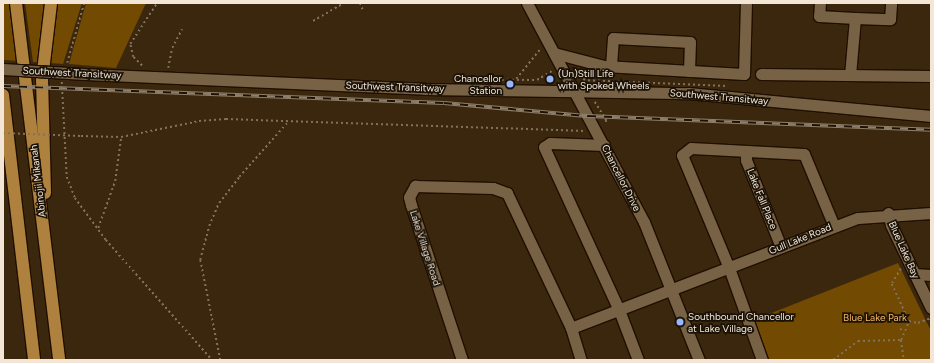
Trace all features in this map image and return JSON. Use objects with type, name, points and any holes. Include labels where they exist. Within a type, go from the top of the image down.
[{"type":"main road","name":"Abinojii Mikanah","points":[[16,3],[59,360]]},
{"type":"main road","points":[[45,242],[42,80],[51,3]]},
{"type":"main road","points":[[3,95],[34,360]]},
{"type":"main road","points":[[3,158],[18,221]]},
{"type":"street","name":"Chancellor Drive","points":[[527,3],[604,145],[674,289],[699,360]]},
{"type":"street","points":[[554,53],[611,66],[744,74],[746,3]]},
{"type":"street","points":[[820,3],[819,16],[890,20],[891,3]]},
{"type":"street","points":[[850,75],[855,18]]},
{"type":"street","points":[[611,66],[613,38],[690,42],[689,71]]},
{"type":"street","name":"Southwest Transitway","points":[[3,69],[85,74],[576,93],[688,93],[931,116]]},
{"type":"street","points":[[761,74],[931,76]]},
{"type":"street","points":[[604,145],[550,143],[544,147],[619,310],[638,360]]},
{"type":"street","points":[[762,360],[729,268],[682,155],[691,148],[804,154],[834,226]]},
{"type":"street","name":"Lake Fall Place","points":[[746,151],[746,160],[781,247]]},
{"type":"street","name":"Lake Village Road","points":[[462,360],[411,205],[411,190],[420,185],[493,188],[507,193],[571,328],[581,360]]},
{"type":"street","name":"Gull Lake Road","points":[[674,289],[834,226],[888,213],[931,213]]},
{"type":"street","name":"Blue Lake Bay","points":[[888,213],[909,263],[931,308]]},
{"type":"street","points":[[914,274],[931,275]]},
{"type":"street","points":[[571,328],[674,289]]},
{"type":"path","points":[[66,68],[84,3]]},
{"type":"path","points":[[148,67],[141,66],[133,57],[130,44],[157,3]]},
{"type":"path","points":[[313,21],[344,3]]},
{"type":"path","points":[[360,3],[363,10]]},
{"type":"path","points":[[161,68],[168,68],[172,48],[182,28]]},
{"type":"path","points":[[516,79],[541,48]]},
{"type":"path","points":[[462,79],[537,80],[553,71]]},
{"type":"path","points":[[64,74],[67,177],[75,198],[98,228],[212,360]]},
{"type":"path","points":[[3,133],[121,137],[199,121],[288,122],[586,131]]},
{"type":"path","points":[[220,360],[200,260],[207,233],[219,202],[288,122]]},
{"type":"path","points":[[98,228],[116,181],[121,137]]},
{"type":"path","points":[[904,360],[901,340],[909,321],[892,284],[909,263]]},
{"type":"path","points":[[909,321],[918,323],[931,318]]},
{"type":"path","points":[[900,329],[905,331]]},
{"type":"path","points":[[833,360],[858,341],[901,340]]},
{"type":"green space","points":[[3,3],[10,3],[18,61],[4,60]]},
{"type":"green space","points":[[25,3],[47,3],[37,62],[33,62]]},
{"type":"green space","points":[[57,3],[82,3],[63,64],[49,63]]},
{"type":"green space","points":[[86,3],[146,3],[116,68],[69,64]]},
{"type":"green space","name":"Blue Lake Park","points":[[898,263],[931,331],[931,360],[768,360],[754,320]]},
{"type":"railway","points":[[3,86],[444,103],[588,116],[931,130]]},
{"type":"place","name":"(Un)Still Life with Spoked Wheels","points":[[550,79]]},
{"type":"place","name":"Chancellor Station","points":[[510,84]]},
{"type":"place","name":"Southbound Chancellor at Lake Village","points":[[680,322]]}]
